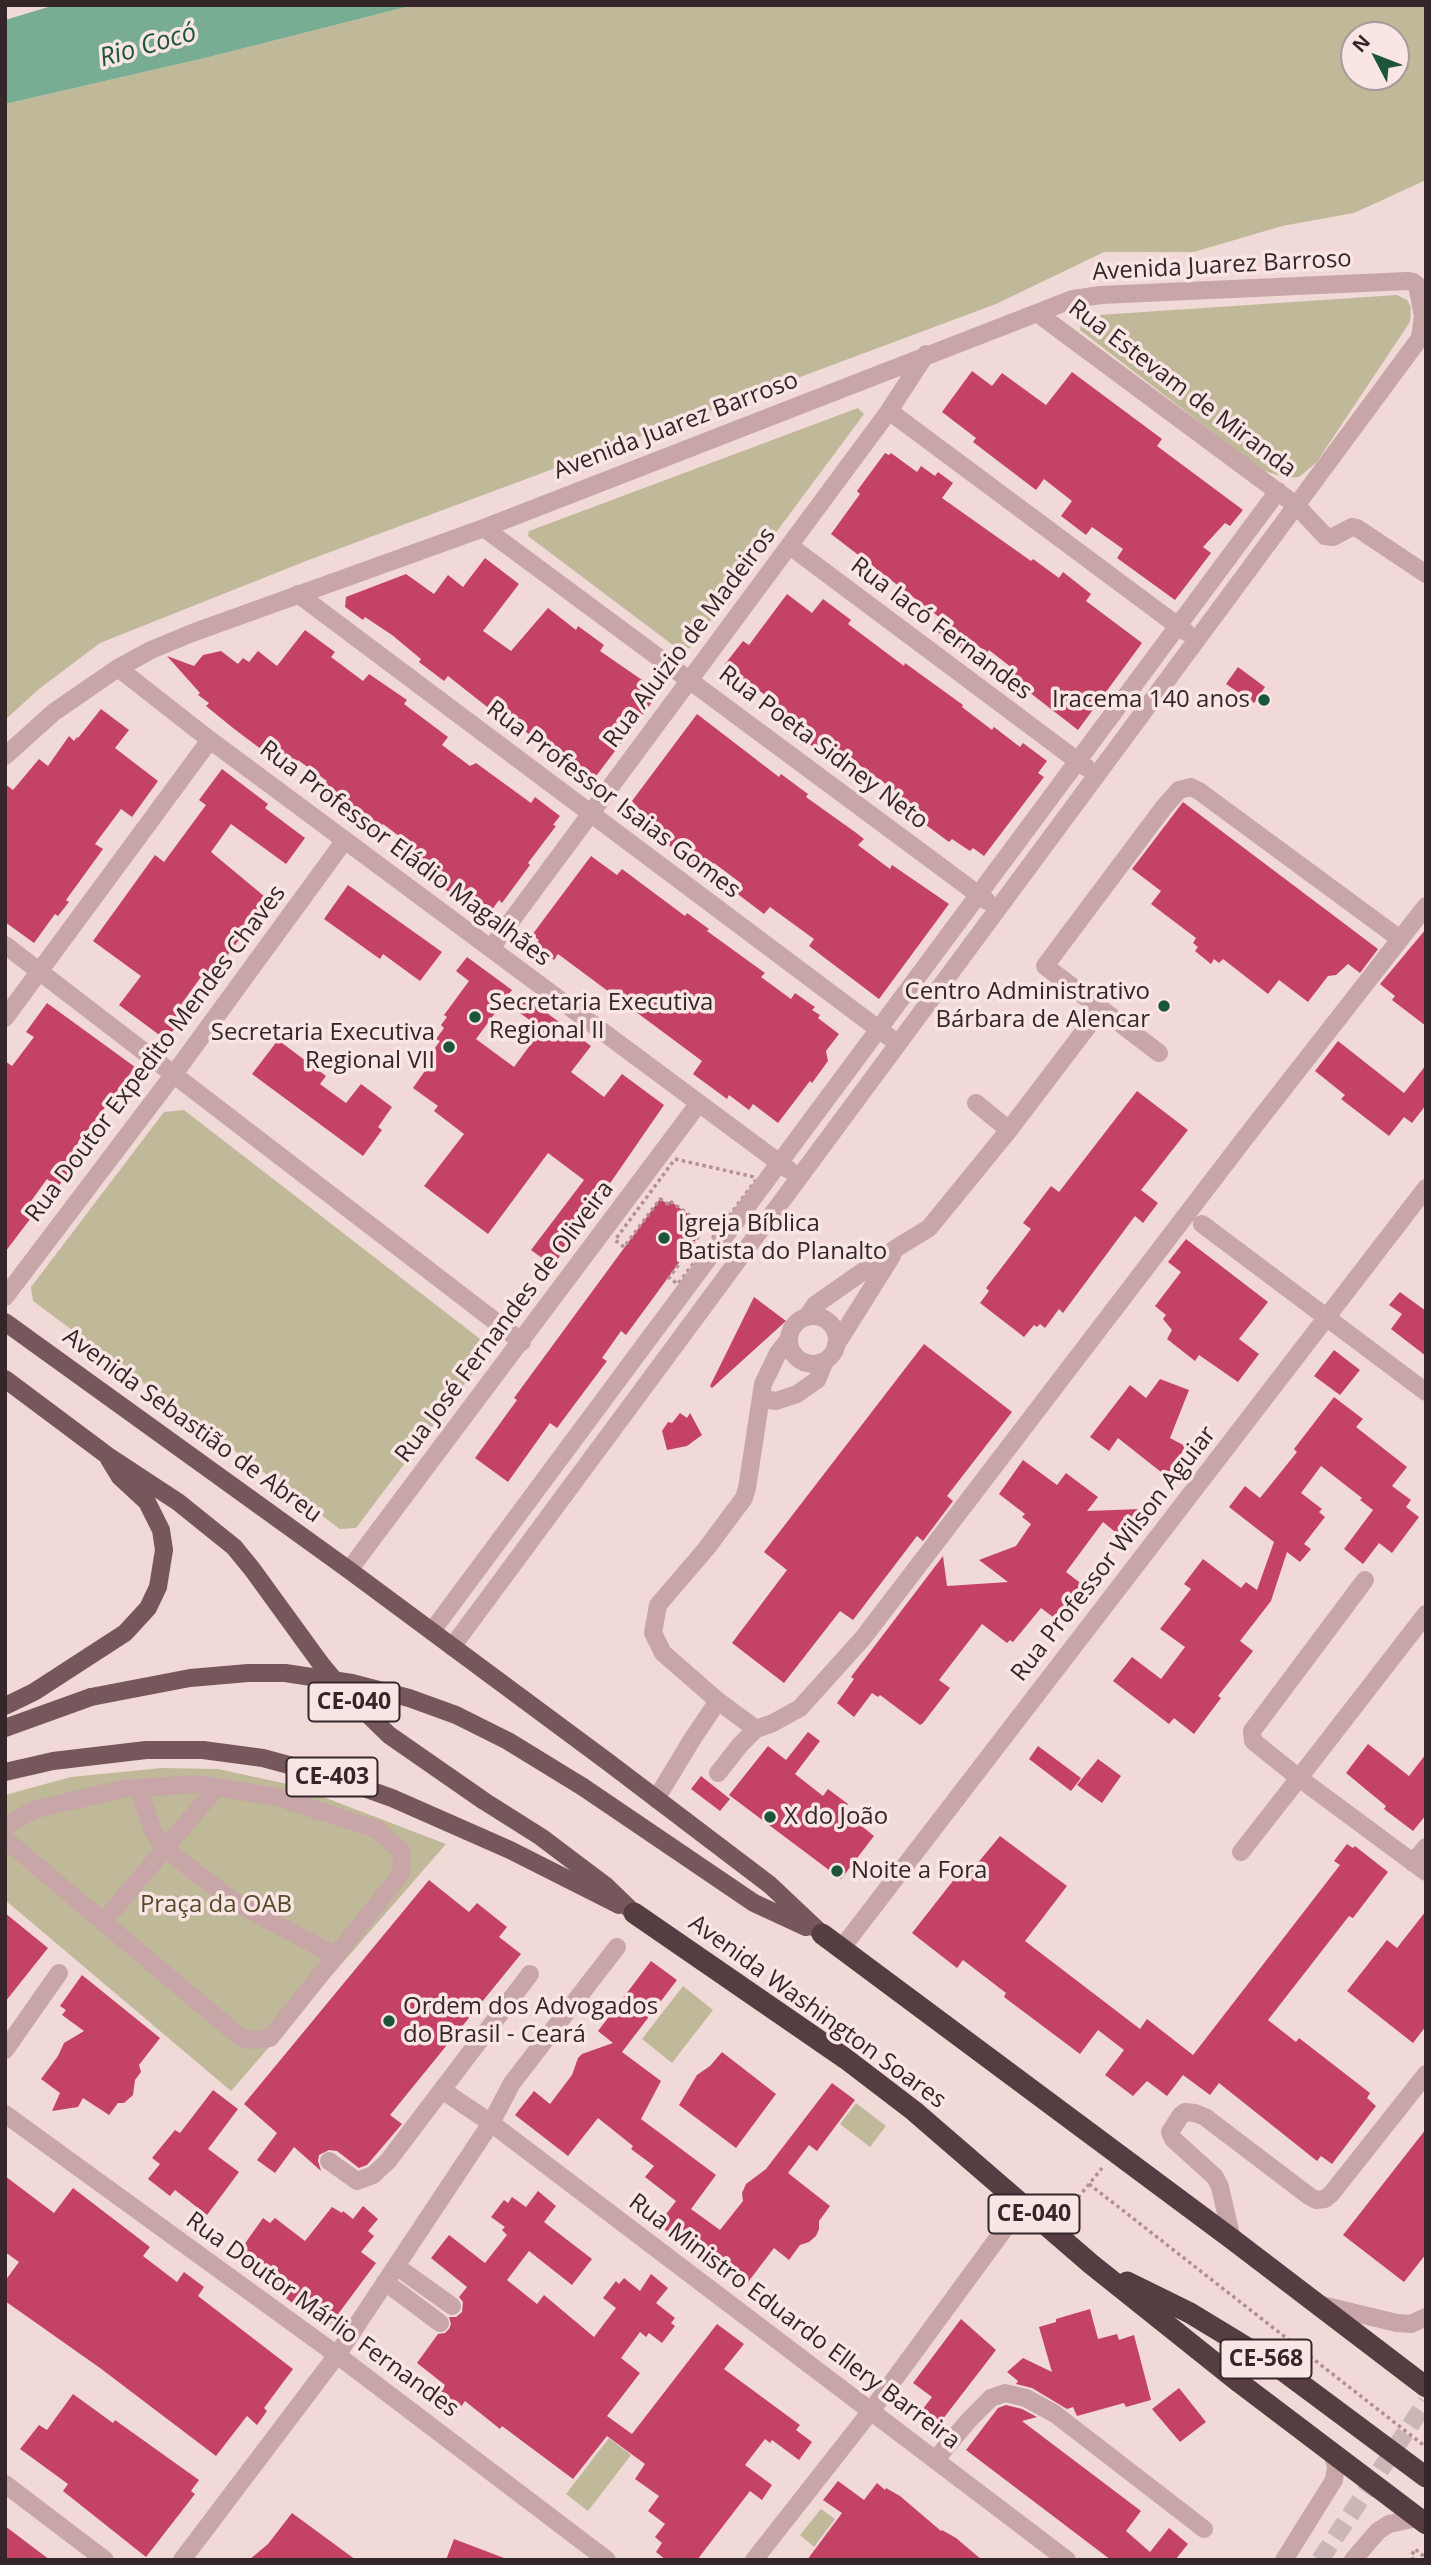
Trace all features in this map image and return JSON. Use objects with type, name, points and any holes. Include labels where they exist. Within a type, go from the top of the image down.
[{"type":"highway","name":"Avenida Washington Soares","points":[[634,1913],[856,2067],[914,2111],[1091,2264],[1240,2383],[1422,2521]]},
{"type":"highway","name":"Avenida Washington Soares","points":[[822,1934],[1426,2386]]},
{"type":"highway","name":"CE-568","points":[[1091,2264],[1190,2313],[1274,2364],[1426,2477]]},
{"type":"main road","name":"Avenida Sebastião de Abreu","points":[[5,1322],[349,1570]]},
{"type":"main road","name":"CE-040","points":[[5,1379],[108,1456]]},
{"type":"main road","name":"Avenida Washington Soares","points":[[108,1456],[178,1502],[234,1548],[340,1687],[389,1735],[550,1844],[606,1886],[634,1913]]},
{"type":"main road","points":[[5,1706],[34,1692],[125,1633],[148,1608],[158,1587],[164,1550],[161,1530],[147,1502],[120,1477],[108,1456]]},
{"type":"main road","name":"Avenida Washington Soares","points":[[349,1570],[770,1885],[822,1934]]},
{"type":"main road","name":"Avenida Washington Soares","points":[[5,1728],[91,1697],[179,1679],[285,1673],[352,1683],[409,1698],[456,1715],[529,1752],[754,1903],[822,1934]]},
{"type":"main road","name":"Avenida Washington Soares","points":[[5,1772],[53,1761],[146,1750],[203,1750],[263,1758],[332,1777],[392,1798],[510,1850],[634,1913]]},
{"type":"street","name":"Avenida Juarez Barroso","points":[[5,756],[54,712],[118,668],[151,650],[484,527],[1073,299],[1101,295],[1413,282],[1417,285],[1423,316],[1420,338],[1297,506]]},
{"type":"street","name":"Rua Estevam de Miranda","points":[[1037,313],[1278,491],[1297,506],[1325,536],[1333,537],[1352,527],[1357,528],[1426,574]]},
{"type":"street","name":"Rua Aluizio de Madeiros","points":[[491,948],[889,411],[926,354]]},
{"type":"street","points":[[889,411],[1198,641]]},
{"type":"street","points":[[432,1631],[1278,491]]},
{"type":"street","points":[[452,1647],[1297,506]]},
{"type":"street","name":"Rua Poeta Sidney Neto","points":[[484,527],[998,909]]},
{"type":"street","name":"Rua Iacó Fernandes","points":[[790,546],[1097,776]]},
{"type":"street","name":"Rua Professor Isaias Gomes","points":[[298,594],[899,1045]]},
{"type":"street","name":"Rua Professor Eládio Magalhães","points":[[118,668],[210,740],[800,1178]]},
{"type":"street","points":[[5,1018],[210,740]]},
{"type":"street","points":[[1159,1053],[1045,966],[1172,796],[1185,787],[1199,791],[1400,939]]},
{"type":"street","name":"Rua Doutor Expedito Mendes Chaves","points":[[5,1297],[174,1074],[345,840]]},
{"type":"street","points":[[718,1773],[740,1745],[757,1729],[800,1707],[863,1638],[1426,906]]},
{"type":"street","points":[[5,945],[522,1342]]},
{"type":"street","points":[[757,1729],[718,1702],[663,1653],[653,1633],[658,1605],[706,1549],[744,1498],[763,1399],[763,1384],[795,1324],[807,1317],[815,1305],[929,1228],[1009,1130],[1101,1009]]},
{"type":"street","name":"Rua José Fernandes de Oliveira","points":[[349,1570],[699,1103]]},
{"type":"street","points":[[976,1103],[1009,1130]]},
{"type":"street","name":"Rua Professor Wilson Aguiar","points":[[841,1949],[1426,1188]]},
{"type":"street","points":[[1202,1224],[1426,1392]]},
{"type":"street","points":[[763,1399],[776,1401],[797,1394],[817,1380],[825,1361],[834,1351],[898,1247]]},
{"type":"street","points":[[807,1317],[820,1318],[831,1325],[835,1331],[836,1345]]},
{"type":"street","points":[[789,1339],[791,1351],[802,1362],[810,1364],[825,1361]]},
{"type":"street","points":[[1365,1580],[1252,1731],[1253,1741],[1420,1868],[1426,1847]]},
{"type":"street","points":[[1241,1852],[1426,1614]]},
{"type":"street","points":[[656,1798],[718,1702]]},
{"type":"street","points":[[5,1826],[33,1810],[122,1789],[197,1784],[277,1797],[378,1830],[402,1852],[401,1874],[270,2038],[241,2038],[5,1839]]},
{"type":"street","points":[[103,1922],[217,1787]]},
{"type":"street","points":[[138,1788],[153,1831],[165,1849],[235,1902],[336,1956]]},
{"type":"street","points":[[182,2560],[337,2355],[491,2123],[512,2083],[617,1947]]},
{"type":"street","points":[[5,2050],[59,1973]]},
{"type":"street","points":[[329,2161],[357,2180],[373,2175],[388,2161],[530,1973]]},
{"type":"street","points":[[1232,2239],[1220,2187],[1214,2177],[1172,2138],[1170,2132],[1181,2115],[1185,2112],[1205,2117],[1309,2196],[1316,2200],[1325,2199],[1421,2081]]},
{"type":"street","name":"Rua Ministro Eduardo Ellery Barreira","points":[[442,2090],[491,2123],[1067,2560]]},
{"type":"street","name":"Rua Doutor Márlio Fernandes","points":[[5,2114],[337,2355],[607,2560]]},
{"type":"street","points":[[754,2560],[871,2411],[1023,2205]]},
{"type":"street","points":[[396,2266],[452,2306]]},
{"type":"street","points":[[385,2282],[440,2323]]},
{"type":"street","points":[[1318,2304],[1397,2323],[1411,2324],[1426,2317]]},
{"type":"street","points":[[936,2459],[991,2398],[1005,2393],[1026,2398],[1055,2414],[1204,2529]]},
{"type":"street","points":[[1284,2560],[1334,2480],[1336,2466],[1331,2451]]},
{"type":"street","points":[[5,2484],[105,2560]]},
{"type":"street","points":[[1353,2560],[1378,2530],[1389,2524],[1422,2521]]},
{"type":"path","points":[[675,1159],[754,1177],[756,1180],[678,1284],[668,1278],[704,1230],[696,1225],[699,1222],[670,1201],[668,1204],[660,1199],[624,1247],[615,1240],[675,1159]]},
{"type":"path","points":[[1052,2229],[1115,2151]]},
{"type":"path","points":[[1089,2184],[1426,2447]]},
{"type":"path","points":[[1414,2560],[1411,2557],[1415,2549],[1426,2558]]},
{"type":"green space","points":[[414,5],[1426,5],[1426,180],[1354,213],[1282,226],[1194,252],[1104,252],[996,304],[306,561],[100,643],[39,689],[5,720],[5,104],[209,57]]},
{"type":"green space","points":[[1397,295],[1407,300],[1411,307],[1410,322],[1316,463],[1299,477],[1285,478],[1260,469],[1080,330],[1081,320],[1099,315]]},
{"type":"green space","points":[[858,408],[864,414],[691,647],[682,652],[528,536],[529,531]]},
{"type":"green space","points":[[184,1110],[484,1342],[482,1361],[356,1528],[340,1529],[33,1301],[31,1287],[164,1112]]},
{"type":"green space","name":"Praça da OAB","points":[[162,1768],[218,1769],[292,1785],[446,1844],[231,2091],[5,1900],[5,1795],[71,1777]]},
{"type":"green space","points":[[683,1986],[713,2010],[672,2063],[642,2039]]},
{"type":"green space","points":[[856,2103],[886,2126],[870,2147],[840,2124]]},
{"type":"green space","points":[[609,2438],[631,2455],[588,2511],[566,2494]]},
{"type":"green space","points":[[821,2509],[835,2519],[814,2547],[800,2535]]},
{"type":"water","name":"Rio Cocó","points":[[55,5],[414,5],[209,57],[5,104],[5,20]]},
{"type":"building","points":[[972,371],[992,386],[1002,373],[1046,405],[1072,372],[1162,439],[1157,446],[1243,510],[1230,526],[1225,523],[1203,547],[1211,553],[1175,600],[1117,558],[1123,549],[1092,527],[1086,535],[1061,516],[1072,501],[1044,479],[1036,490],[973,442],[976,438],[942,412]]},
{"type":"building","points":[[885,453],[891,453],[917,472],[921,466],[935,476],[938,472],[953,483],[942,498],[1031,561],[1033,559],[1059,578],[1063,572],[1091,594],[1086,601],[1142,643],[1078,730],[1011,678],[1016,671],[989,650],[987,653],[972,641],[970,644],[966,641],[961,649],[935,630],[943,620],[831,534],[860,494],[857,491]]},
{"type":"building","points":[[485,558],[519,584],[483,631],[511,651],[548,608],[576,630],[578,626],[604,645],[600,651],[658,691],[590,784],[533,741],[535,739],[507,717],[505,721],[448,676],[444,681],[419,662],[421,659],[392,635],[345,607],[346,597],[406,574],[434,594],[448,575],[463,587]]},
{"type":"building","points":[[787,594],[812,613],[823,599],[851,620],[848,624],[963,705],[962,707],[992,730],[994,727],[1020,747],[1023,743],[1047,761],[1038,773],[1044,777],[984,856],[973,848],[970,851],[952,839],[949,842],[922,822],[925,817],[899,797],[901,795],[841,752],[838,756],[830,751],[826,756],[805,741],[809,735],[782,714],[785,710],[757,689],[749,699],[723,680],[731,669],[725,664],[743,641],[749,645]]},
{"type":"building","points":[[305,630],[335,652],[331,657],[363,681],[369,674],[407,700],[404,704],[448,737],[442,745],[470,766],[476,763],[531,803],[535,797],[560,816],[553,825],[556,826],[528,863],[530,865],[502,903],[499,900],[489,914],[463,894],[459,900],[402,857],[411,845],[383,824],[376,833],[332,801],[320,789],[327,781],[298,760],[290,771],[233,728],[206,706],[209,703],[198,695],[200,693],[167,656],[194,666],[203,655],[221,651],[238,664],[243,658],[249,662],[258,651],[277,666]]},
{"type":"building","points":[[1238,667],[1265,687],[1254,703],[1226,684]]},
{"type":"building","points":[[101,709],[129,730],[115,748],[158,781],[132,817],[121,809],[95,844],[103,849],[66,900],[69,902],[58,916],[55,914],[34,943],[5,922],[5,784],[13,790],[39,759],[48,766],[69,736],[74,741],[78,738]]},
{"type":"building","points":[[697,714],[779,777],[781,774],[808,794],[806,797],[864,839],[858,845],[890,869],[892,865],[949,904],[879,999],[809,946],[814,939],[770,907],[764,914],[735,892],[742,884],[714,863],[707,873],[626,814],[634,803],[632,801]]},
{"type":"building","points":[[222,769],[268,804],[265,808],[305,838],[286,864],[231,824],[211,852],[270,901],[208,982],[201,977],[180,1006],[188,1011],[166,1040],[119,1005],[141,976],[93,941],[155,855],[164,862],[206,805],[199,800]]},
{"type":"building","points":[[1183,802],[1378,949],[1360,973],[1348,964],[1336,975],[1328,976],[1308,1002],[1279,980],[1268,994],[1223,959],[1219,963],[1214,959],[1211,964],[1195,951],[1198,947],[1193,943],[1196,938],[1151,904],[1161,891],[1132,869]]},
{"type":"building","points":[[591,856],[617,875],[622,869],[685,916],[687,913],[765,973],[761,977],[791,999],[795,993],[815,1007],[812,1010],[820,1015],[818,1018],[839,1034],[826,1051],[828,1061],[778,1123],[753,1104],[749,1110],[729,1095],[727,1099],[693,1074],[702,1061],[558,954],[554,960],[535,946],[539,940],[532,935]]},
{"type":"building","points":[[348,885],[442,952],[420,981],[383,954],[380,959],[324,919]]},
{"type":"building","points":[[1426,929],[1426,1026],[1392,1000],[1395,996],[1380,984]]},
{"type":"building","points":[[467,957],[512,990],[476,1039],[514,1067],[542,1029],[513,1008],[523,995],[591,1046],[571,1072],[604,1097],[622,1074],[664,1105],[553,1266],[531,1250],[584,1180],[548,1153],[488,1234],[424,1186],[464,1134],[434,1111],[438,1106],[413,1088],[436,1055],[432,1052],[440,1041],[436,1039],[444,1028],[441,1025],[447,1017],[444,1015],[469,981],[456,971]]},
{"type":"building","points":[[47,1003],[135,1067],[71,1153],[79,1158],[58,1187],[47,1179],[26,1208],[34,1214],[5,1252],[5,1061],[12,1066],[34,1037],[26,1032]]},
{"type":"building","points":[[278,1040],[326,1076],[320,1084],[346,1103],[361,1084],[392,1107],[378,1127],[382,1130],[363,1156],[252,1074]]},
{"type":"building","points":[[1338,1041],[1404,1093],[1426,1065],[1426,1105],[1412,1123],[1404,1117],[1389,1136],[1341,1099],[1345,1095],[1315,1071]]},
{"type":"building","points":[[1137,1091],[1188,1130],[1141,1190],[1158,1203],[1143,1223],[1135,1216],[1063,1313],[1059,1309],[1045,1328],[1040,1324],[1037,1327],[1034,1325],[1024,1337],[980,1303],[989,1291],[986,1288],[1031,1229],[1023,1223],[1051,1186],[1059,1192]]},
{"type":"building","points":[[660,1199],[668,1204],[670,1201],[699,1222],[696,1225],[703,1230],[626,1335],[621,1331],[602,1358],[607,1361],[557,1428],[550,1423],[508,1482],[475,1458],[517,1400],[514,1398]]},
{"type":"building","points":[[1186,1239],[1268,1302],[1239,1339],[1259,1354],[1238,1382],[1199,1355],[1195,1361],[1167,1339],[1172,1330],[1163,1319],[1166,1315],[1155,1306],[1181,1272],[1168,1262]]},
{"type":"building","points":[[1400,1292],[1426,1311],[1426,1356],[1391,1329],[1402,1314],[1389,1305]]},
{"type":"building","points":[[754,1297],[786,1321],[712,1388],[710,1386]]},
{"type":"building","points":[[924,1344],[1012,1412],[947,1496],[953,1501],[923,1541],[917,1536],[853,1620],[840,1611],[784,1683],[732,1643],[787,1570],[764,1552]]},
{"type":"building","points":[[1334,1350],[1360,1370],[1340,1395],[1314,1376]]},
{"type":"building","points":[[1160,1379],[1189,1390],[1170,1438],[1185,1446],[1166,1476],[1118,1438],[1109,1451],[1090,1437],[1130,1385],[1146,1398]]},
{"type":"building","points":[[1334,1397],[1363,1419],[1356,1427],[1407,1467],[1392,1486],[1411,1500],[1406,1507],[1419,1517],[1392,1553],[1379,1543],[1363,1564],[1344,1549],[1373,1510],[1321,1466],[1301,1493],[1322,1509],[1319,1512],[1325,1517],[1304,1544],[1311,1549],[1300,1562],[1287,1552],[1271,1601],[1240,1641],[1253,1651],[1218,1696],[1221,1698],[1194,1734],[1174,1718],[1169,1724],[1113,1681],[1132,1657],[1161,1679],[1185,1647],[1160,1629],[1191,1589],[1184,1584],[1203,1559],[1241,1588],[1246,1582],[1257,1590],[1274,1542],[1229,1507],[1245,1486],[1260,1498],[1297,1452],[1294,1449]]},
{"type":"building","points":[[680,1413],[687,1418],[690,1413],[702,1435],[687,1446],[667,1450],[662,1431],[668,1422],[672,1423]]},
{"type":"building","points":[[1023,1460],[1057,1485],[1066,1473],[1098,1497],[1087,1511],[1141,1509],[1120,1536],[1103,1522],[1066,1572],[1083,1585],[1057,1620],[1041,1608],[1013,1642],[1010,1640],[1007,1643],[982,1624],[939,1680],[950,1688],[923,1723],[920,1725],[880,1695],[878,1697],[872,1693],[854,1717],[837,1703],[854,1679],[851,1677],[943,1556],[947,1586],[1008,1582],[979,1560],[1016,1546],[1031,1524],[1022,1517],[1025,1514],[999,1494]]},
{"type":"building","points":[[808,1732],[820,1741],[795,1774],[823,1796],[828,1789],[848,1804],[843,1811],[874,1836],[841,1879],[729,1795],[768,1746],[786,1760]]},
{"type":"building","points":[[1368,1744],[1409,1776],[1426,1754],[1426,1815],[1413,1831],[1384,1809],[1386,1806],[1346,1773]]},
{"type":"building","points":[[1038,1746],[1081,1778],[1071,1791],[1029,1759]]},
{"type":"building","points":[[1098,1759],[1121,1776],[1102,1803],[1077,1785]]},
{"type":"building","points":[[701,1776],[730,1799],[720,1811],[691,1789]]},
{"type":"building","points":[[1000,1836],[1067,1886],[1025,1941],[1140,2029],[1147,2019],[1193,2055],[1340,1865],[1334,1861],[1347,1844],[1353,1848],[1355,1846],[1388,1872],[1353,1918],[1349,1916],[1268,2020],[1296,2042],[1299,2038],[1370,2093],[1367,2098],[1376,2106],[1332,2164],[1321,2156],[1317,2161],[1219,2083],[1210,2095],[1183,2075],[1167,2096],[1147,2081],[1133,2096],[1105,2075],[1124,2050],[1098,2030],[1080,2054],[1004,1997],[1006,1993],[963,1960],[957,1968],[912,1933],[956,1877],[962,1882]]},
{"type":"building","name":"Ordem dos Advogados do Brasil - Ceará","points":[[429,1880],[469,1912],[477,1903],[507,1927],[499,1937],[521,1954],[390,2115],[402,2124],[367,2165],[359,2168],[337,2151],[329,2150],[319,2155],[321,2171],[294,2147],[275,2173],[257,2160],[277,2133],[244,2104]]},
{"type":"building","points":[[1426,1911],[1426,2026],[1413,2043],[1347,1991],[1387,1940],[1397,1948]]},
{"type":"building","points":[[5,1913],[48,1948],[5,2002]]},
{"type":"building","points":[[651,1961],[677,1980],[622,2052],[661,2081],[641,2119],[716,2175],[691,2209],[720,2230],[743,2201],[742,2193],[746,2184],[766,2169],[832,2083],[855,2100],[817,2151],[809,2145],[788,2173],[830,2206],[819,2221],[816,2236],[800,2245],[789,2260],[774,2248],[745,2286],[688,2243],[686,2245],[658,2225],[676,2201],[645,2177],[654,2166],[598,2118],[568,2156],[515,2115],[534,2091],[550,2104],[572,2075],[582,2054],[613,2043],[598,2031]]},
{"type":"building","points":[[82,1975],[160,2038],[139,2065],[141,2072],[135,2080],[133,2095],[124,2103],[118,2103],[109,2115],[83,2098],[78,2107],[52,2111],[60,2093],[41,2079],[64,2043],[84,2031],[62,2015],[66,2010],[60,2006]]},
{"type":"building","points":[[722,2052],[776,2094],[736,2148],[679,2105],[697,2075],[710,2066]]},
{"type":"building","points":[[213,2090],[238,2109],[208,2149],[239,2172],[207,2215],[175,2190],[170,2196],[148,2179],[160,2164],[152,2158],[175,2130],[180,2133]]},
{"type":"building","points":[[1426,2129],[1426,2254],[1404,2282],[1343,2235]]},
{"type":"building","points":[[5,2176],[54,2213],[73,2188],[150,2247],[143,2256],[177,2282],[184,2272],[204,2287],[198,2296],[293,2369],[264,2408],[267,2411],[257,2425],[247,2416],[216,2456],[100,2368],[5,2301],[5,2281],[19,2262],[5,2252]]},
{"type":"building","points":[[538,2191],[556,2206],[544,2222],[592,2259],[572,2285],[529,2251],[507,2280],[537,2304],[544,2295],[594,2337],[616,2308],[603,2298],[616,2281],[619,2284],[624,2278],[640,2291],[651,2274],[668,2288],[656,2303],[675,2318],[671,2323],[675,2326],[662,2343],[649,2333],[646,2337],[640,2332],[621,2358],[640,2373],[607,2416],[632,2434],[717,2324],[744,2344],[724,2369],[800,2425],[796,2430],[812,2442],[799,2460],[772,2440],[770,2443],[765,2439],[745,2465],[772,2485],[762,2500],[750,2491],[697,2560],[666,2560],[656,2552],[662,2543],[655,2537],[665,2524],[648,2511],[659,2496],[635,2479],[645,2464],[607,2436],[573,2479],[502,2426],[500,2429],[465,2401],[453,2418],[432,2403],[445,2385],[417,2363],[438,2334],[449,2329],[449,2317],[456,2317],[462,2312],[463,2302],[459,2297],[467,2287],[431,2258],[449,2235],[485,2263],[507,2235],[502,2230],[505,2227],[491,2217],[504,2200],[508,2203],[512,2197],[526,2207]]},
{"type":"building","points":[[363,2206],[378,2219],[368,2231],[374,2236],[361,2252],[376,2263],[330,2325],[306,2307],[303,2311],[234,2259],[263,2218],[270,2223],[275,2218],[305,2241],[332,2207],[353,2219]]},
{"type":"building","points":[[1090,2309],[1098,2339],[1117,2334],[1119,2340],[1134,2335],[1151,2400],[1126,2407],[1124,2403],[1077,2416],[1073,2407],[1067,2409],[1032,2388],[1016,2384],[1018,2381],[1007,2372],[1023,2358],[1052,2372],[1039,2327]]},
{"type":"building","points":[[961,2319],[996,2350],[936,2428],[919,2414],[932,2397],[913,2383]]},
{"type":"building","points":[[1179,2388],[1206,2422],[1180,2442],[1152,2409]]},
{"type":"building","points":[[73,2394],[113,2423],[115,2420],[199,2480],[191,2491],[195,2494],[146,2557],[63,2491],[68,2484],[20,2449],[39,2425],[47,2430]]},
{"type":"building","points":[[1006,2405],[1037,2417],[1022,2421],[1141,2511],[1126,2531],[1150,2552],[1169,2528],[1188,2544],[1175,2560],[1111,2560],[966,2450],[998,2408]]},
{"type":"building","points":[[838,2481],[864,2500],[877,2483],[885,2490],[886,2488],[900,2496],[941,2531],[956,2538],[982,2560],[807,2560],[842,2513],[823,2500]]},
{"type":"building","points":[[292,2513],[356,2560],[249,2560],[268,2544]]},
{"type":"building","points":[[5,2526],[50,2560],[5,2560]]},
{"type":"building","points":[[454,2539],[504,2558],[504,2560],[446,2560]]},
{"type":"tunnel","points":[[1320,2560],[1426,2402]]},
{"type":"place","name":"Iracema 140 anos","points":[[1264,700]]},
{"type":"place","name":"Centro Administrativo Bárbara de Alencar","points":[[1164,1006]]},
{"type":"place","name":"Secretaria Executiva Regional II","points":[[475,1017]]},
{"type":"place","name":"Secretaria Executiva Regional VII","points":[[449,1047]]},
{"type":"place","name":"Igreja Bíblica Batista do Planalto","points":[[664,1238]]},
{"type":"place","name":"X do João","points":[[770,1817]]},
{"type":"place","name":"Noite a Fora","points":[[837,1871]]},
{"type":"place","name":"Ordem dos Advogados do Brasil - Ceará","points":[[389,2021]]}]
